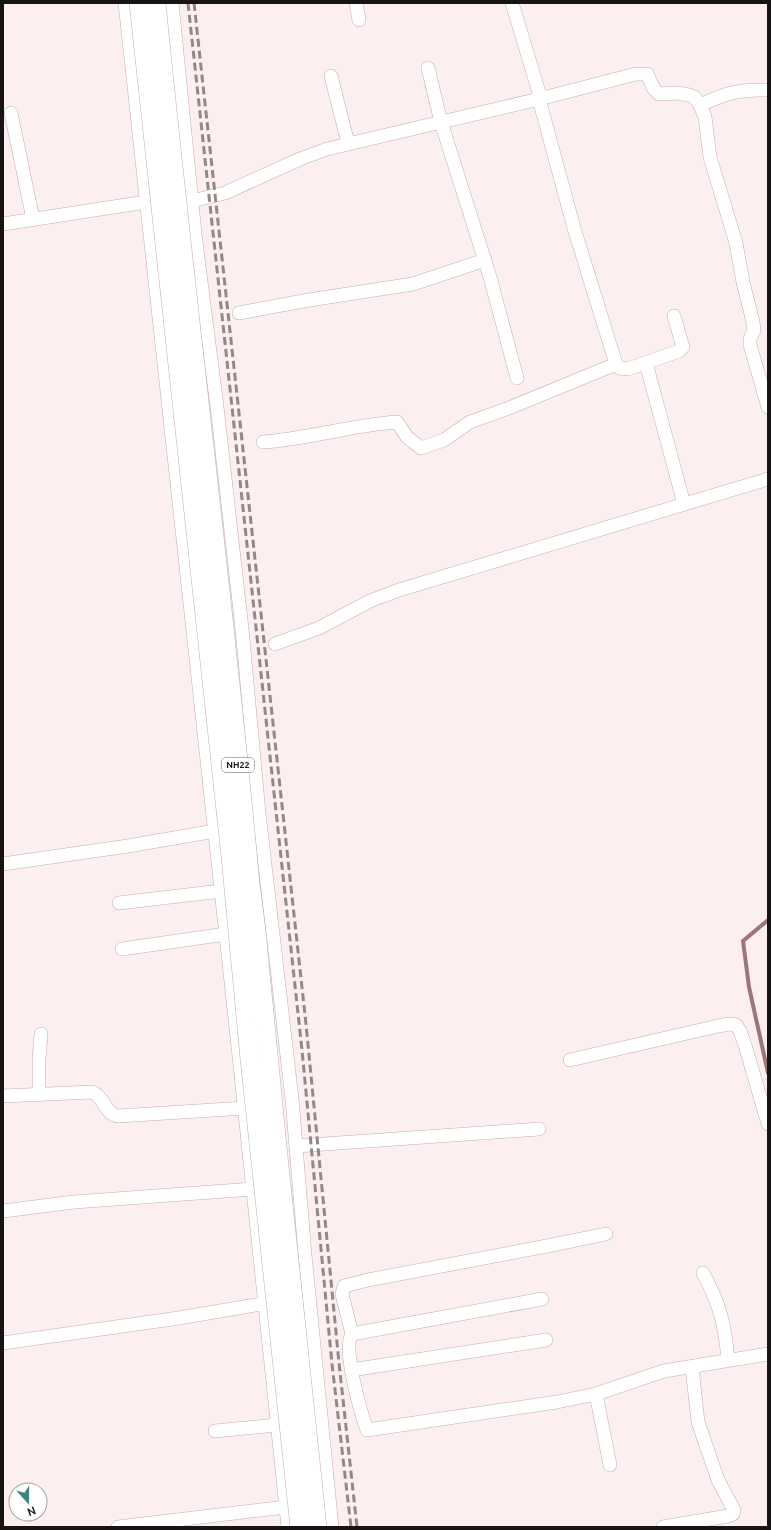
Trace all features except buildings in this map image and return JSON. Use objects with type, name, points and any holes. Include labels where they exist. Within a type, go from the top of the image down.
[{"type":"highway","name":"NH22","points":[[139,3],[231,858],[250,1059],[300,1527]]},
{"type":"highway","name":"NH22","points":[[156,3],[176,203],[192,330],[256,931],[317,1527]]},
{"type":"street","points":[[125,3],[245,1108],[288,1527]]},
{"type":"street","points":[[172,3],[198,263],[216,400],[242,630],[259,813],[292,1099],[309,1297],[332,1527]]},
{"type":"street","points":[[356,3],[359,20]]},
{"type":"street","points":[[512,3],[540,99],[574,228],[616,364],[623,370],[628,369],[646,364],[681,350],[682,344],[674,316]]},
{"type":"street","points":[[428,68],[441,122],[485,260],[517,378]]},
{"type":"street","points":[[192,201],[225,193],[300,159],[348,143],[644,74],[649,77],[654,89],[659,94],[684,93],[694,97],[700,106],[707,124],[710,157],[738,255],[742,282],[754,326],[750,345],[768,407]]},
{"type":"street","points":[[331,76],[348,143]]},
{"type":"street","points":[[700,106],[730,93],[750,89],[768,90]]},
{"type":"street","points":[[11,113],[33,220]]},
{"type":"street","points":[[3,224],[146,202]]},
{"type":"street","points":[[239,313],[309,300],[413,284],[425,281],[441,273],[485,260]]},
{"type":"street","points":[[154,269],[198,263]]},
{"type":"street","points":[[263,442],[302,438],[371,423],[397,422],[407,437],[421,448],[444,440],[470,422],[509,408],[616,364]]},
{"type":"street","points":[[646,364],[684,504]]},
{"type":"street","points":[[275,644],[319,628],[370,601],[399,590],[768,479]]},
{"type":"street","points":[[3,864],[128,846],[215,831]]},
{"type":"street","points":[[119,903],[267,885]]},
{"type":"street","points":[[122,949],[226,934]]},
{"type":"street","points":[[570,1060],[718,1026],[729,1024],[736,1025],[745,1045],[768,1124]]},
{"type":"street","points":[[39,1094],[38,1067],[41,1034]]},
{"type":"street","points":[[3,1096],[101,1089],[110,1112],[114,1116],[245,1108]]},
{"type":"street","points":[[296,1146],[539,1129]]},
{"type":"street","points":[[3,1211],[74,1202],[253,1189]]},
{"type":"street","points":[[364,1332],[342,1294],[344,1286],[368,1280],[606,1234]]},
{"type":"street","points":[[703,1273],[720,1310],[725,1331],[728,1360]]},
{"type":"street","points":[[3,1343],[179,1318],[309,1297]]},
{"type":"street","points":[[542,1299],[364,1332],[350,1341],[351,1370],[367,1430],[557,1402],[596,1394],[656,1373],[768,1354]]},
{"type":"street","points":[[351,1370],[546,1340]]},
{"type":"street","points":[[663,1527],[728,1516],[733,1514],[734,1510],[718,1480],[698,1422],[692,1367]]},
{"type":"street","points":[[596,1394],[610,1465]]},
{"type":"street","points":[[215,1431],[277,1425]]},
{"type":"street","points":[[118,1527],[286,1507]]},
{"type":"waterway","points":[[768,920],[743,941],[749,987],[768,1073]]},
{"type":"railway","points":[[188,3],[302,1050],[332,1364],[351,1527]]},
{"type":"railway","points":[[194,3],[306,1024],[339,1363],[357,1527]]}]
